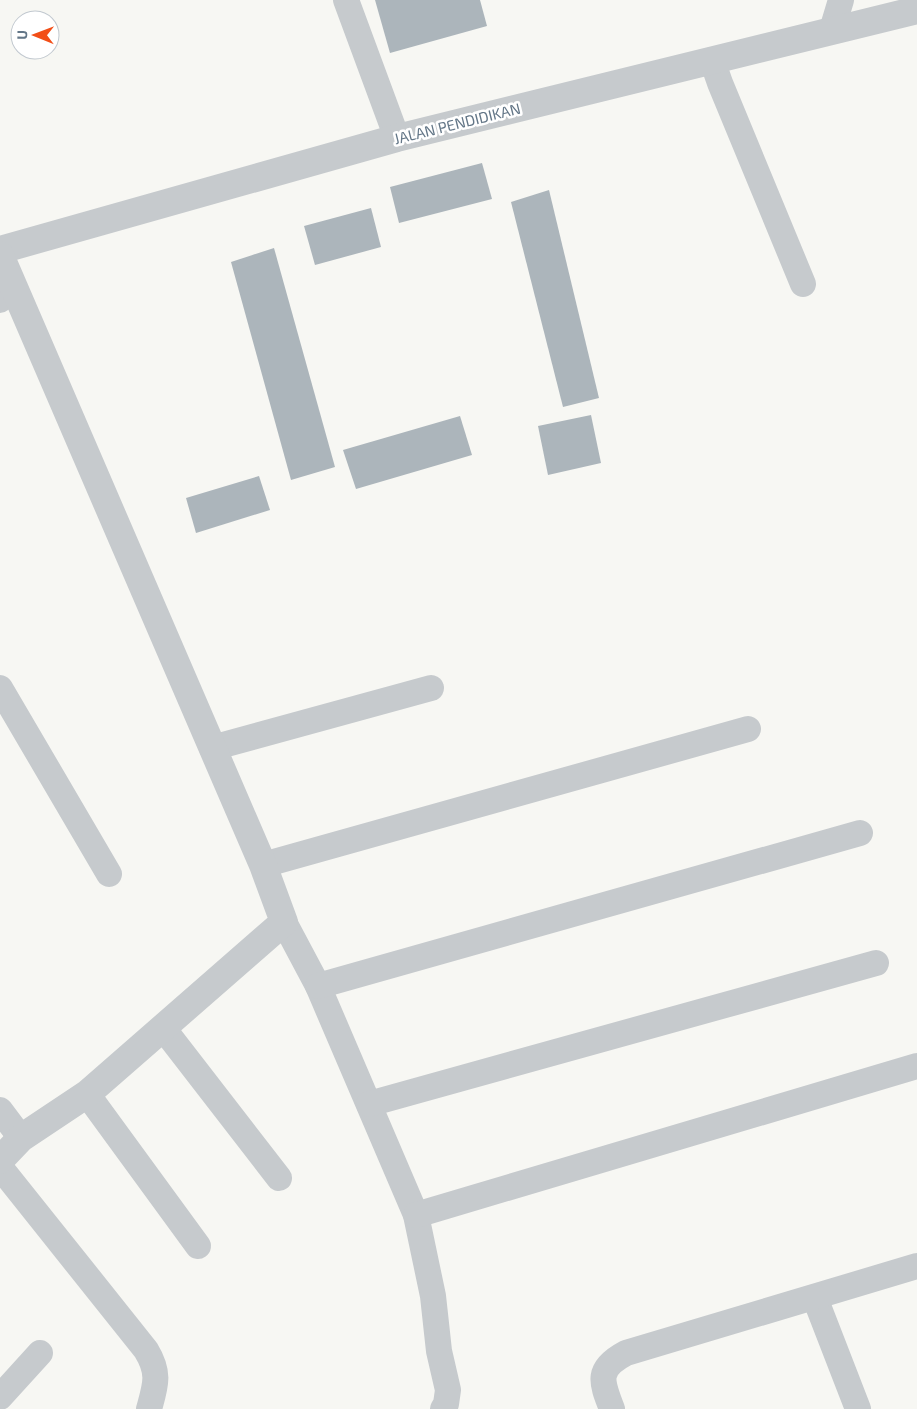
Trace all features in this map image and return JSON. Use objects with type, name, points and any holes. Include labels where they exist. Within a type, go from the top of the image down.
[{"type":"street","points":[[346,0],[397,138]]},
{"type":"street","points":[[832,30],[841,0]]},
{"type":"street","name":"JALAN PENDIDIKAN","points":[[0,250],[397,138],[917,10]]},
{"type":"street","points":[[712,60],[803,284]]},
{"type":"street","points":[[0,255],[7,294],[212,748],[263,865],[284,922],[318,986],[416,1215],[433,1296],[439,1351],[448,1390],[446,1404],[442,1409]]},
{"type":"street","points":[[0,688],[108,874]]},
{"type":"street","points":[[212,748],[431,688]]},
{"type":"street","points":[[263,865],[748,729]]},
{"type":"street","points":[[318,986],[860,833]]},
{"type":"street","points":[[0,1160],[21,1138],[87,1094],[284,922]]},
{"type":"street","points":[[369,1104],[876,963]]},
{"type":"street","points":[[163,1028],[278,1178]]},
{"type":"street","points":[[416,1215],[917,1066]]},
{"type":"street","points":[[87,1094],[198,1246]]},
{"type":"street","points":[[0,1110],[21,1138]]},
{"type":"street","points":[[0,1167],[146,1350],[155,1367],[156,1376],[149,1409]]},
{"type":"street","points":[[612,1409],[602,1385],[604,1374],[615,1359],[626,1353],[917,1266]]},
{"type":"street","points":[[815,1298],[858,1409]]},
{"type":"street","points":[[0,1397],[40,1353]]},
{"type":"building","points":[[375,0],[480,0],[487,26],[390,53]]},
{"type":"building","points":[[482,163],[492,199],[399,223],[390,187]]},
{"type":"building","points":[[549,190],[599,398],[563,407],[511,202]]},
{"type":"building","points":[[371,208],[381,247],[315,265],[304,226]]},
{"type":"building","points":[[274,248],[335,467],[291,480],[231,262]]},
{"type":"building","points":[[591,415],[601,463],[548,475],[538,426]]},
{"type":"building","points":[[460,416],[472,455],[356,489],[343,450]]},
{"type":"building","points":[[259,476],[270,510],[196,533],[186,498]]}]
